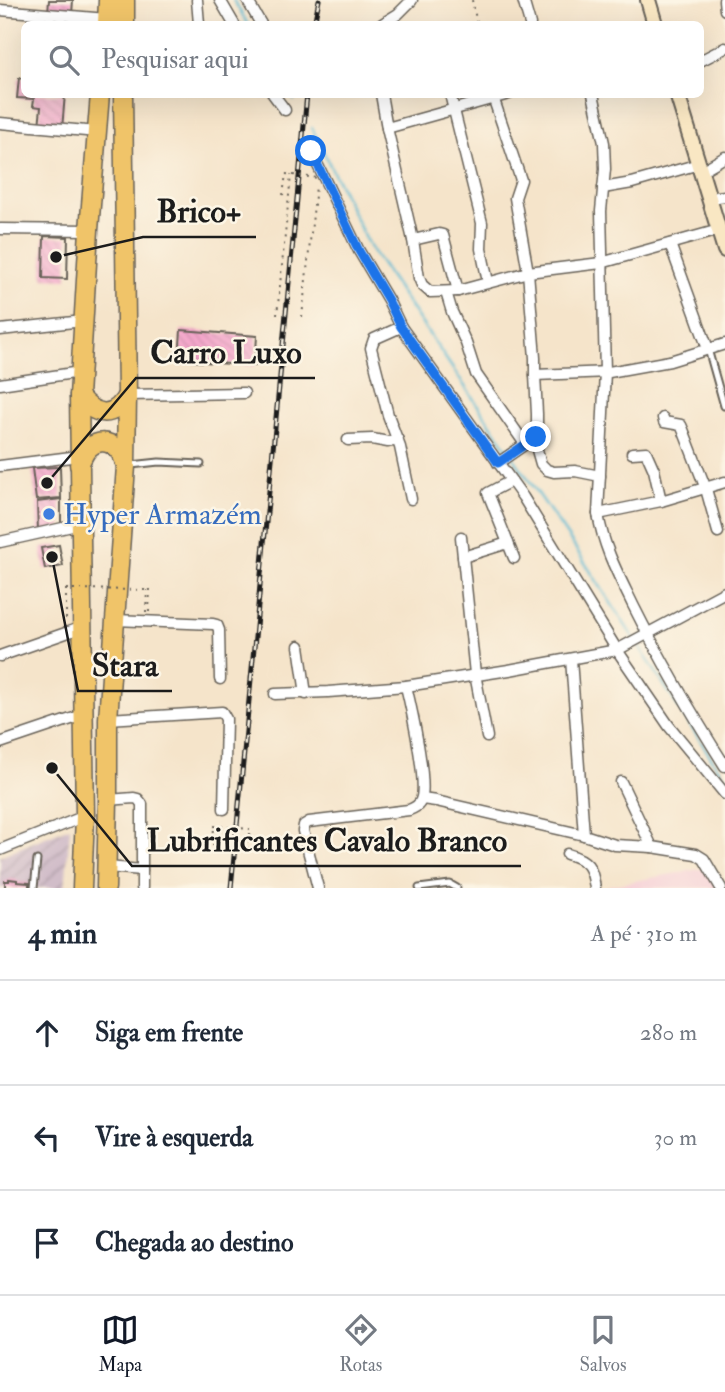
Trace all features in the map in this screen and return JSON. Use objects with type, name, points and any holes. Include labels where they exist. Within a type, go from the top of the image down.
[{"type":"highway","points":[[107,21],[108,0]]},
{"type":"highway","points":[[125,0],[125,21]]},
{"type":"highway","points":[[81,888],[85,816],[79,396],[100,98]]},
{"type":"highway","points":[[106,888],[108,719],[126,466],[123,98]]},
{"type":"highway","points":[[79,396],[90,408],[107,412],[122,405],[127,395]]},
{"type":"highway","points":[[79,461],[95,443],[104,442],[118,447],[126,466]]},
{"type":"street","points":[[197,0],[199,21]]},
{"type":"street","points":[[220,0],[232,21]]},
{"type":"street","points":[[247,0],[259,21]]},
{"type":"street","points":[[388,21],[412,0]]},
{"type":"street","points":[[523,0],[529,21]]},
{"type":"street","points":[[648,0],[654,21]]},
{"type":"street","points":[[724,0],[725,10]]},
{"type":"street","points":[[0,10],[98,21]]},
{"type":"street","points":[[704,59],[725,48]]},
{"type":"street","points":[[276,98],[285,110]]},
{"type":"street","points":[[382,98],[419,278],[430,292],[457,290],[528,272],[601,263],[719,230]]},
{"type":"street","points":[[451,98],[482,223],[481,249],[488,282]]},
{"type":"street","points":[[387,128],[499,98]]},
{"type":"street","points":[[594,98],[604,143],[601,263],[605,372],[598,514],[601,533],[644,635],[725,766]]},
{"type":"street","points":[[678,98],[725,250]]},
{"type":"street","points":[[494,100],[520,180],[515,198],[528,272],[536,358],[538,457],[547,470],[575,471],[600,476]]},
{"type":"street","points":[[0,123],[97,132]]},
{"type":"street","points":[[311,151],[359,251],[401,327],[501,461],[617,650],[679,740],[725,793]]},
{"type":"street","points":[[603,188],[700,167],[725,157]]},
{"type":"street","points":[[710,198],[725,196]]},
{"type":"street","points":[[0,229],[89,230]]},
{"type":"street","points":[[413,240],[443,235],[457,290]]},
{"type":"street","points":[[670,244],[708,349]]},
{"type":"street","points":[[446,292],[476,374],[522,446]]},
{"type":"street","points":[[0,330],[83,321]]},
{"type":"street","points":[[401,327],[374,338],[371,348],[388,415],[398,440],[411,499]]},
{"type":"street","points":[[535,375],[605,372],[670,361],[725,344]]},
{"type":"street","points":[[0,384],[80,372]]},
{"type":"street","points":[[127,395],[243,393]]},
{"type":"street","points":[[663,418],[664,422],[681,425],[706,488],[718,532]]},
{"type":"street","points":[[501,461],[536,437]]},
{"type":"street","points":[[348,440],[398,440]]},
{"type":"street","points":[[632,453],[646,452],[654,470],[661,501]]},
{"type":"street","points":[[0,466],[79,461]]},
{"type":"street","points":[[511,481],[488,493],[514,558]]},
{"type":"street","points":[[598,514],[661,501],[725,482]]},
{"type":"street","points":[[0,542],[81,524]]},
{"type":"street","points":[[461,537],[475,674],[487,737]]},
{"type":"street","points":[[463,557],[508,543]]},
{"type":"street","points":[[275,694],[406,686],[617,650],[725,592]]},
{"type":"street","points":[[116,620],[217,625],[220,679]]},
{"type":"street","points":[[0,656],[84,627]]},
{"type":"street","points":[[299,646],[306,694]]},
{"type":"street","points":[[570,659],[584,835]]},
{"type":"street","points":[[318,888],[303,831],[304,825],[309,822],[409,810],[422,799],[417,741],[406,686]]},
{"type":"street","points":[[108,719],[222,712],[226,719],[224,809]]},
{"type":"street","points":[[0,743],[83,715]]},
{"type":"street","points":[[621,782],[652,847]]},
{"type":"street","points":[[108,800],[134,798],[142,804],[142,888]]},
{"type":"street","points":[[422,799],[584,835],[615,845],[696,853],[701,856],[721,888]]},
{"type":"street","points":[[0,850],[85,816]]},
{"type":"street","points":[[567,854],[587,863],[594,876],[595,888]]},
{"type":"street","points":[[107,867],[142,870]]},
{"type":"lane","points":[[708,349],[724,406]]},
{"type":"lane","points":[[126,466],[159,462],[201,464]]},
{"type":"lane","points":[[34,888],[37,860]]},
{"type":"lane","points":[[419,888],[450,884],[457,888]]},
{"type":"path","points":[[472,0],[476,21]]},
{"type":"path","points":[[283,195],[286,174],[317,178],[302,317]]},
{"type":"path","points":[[277,315],[291,175]]},
{"type":"path","points":[[68,590],[149,589],[147,620]]},
{"type":"path","points":[[68,590],[69,620],[66,620],[68,590]]},
{"type":"path","points":[[213,846],[214,826],[250,830],[249,849]]},
{"type":"shaded area","points":[[70,827],[65,888],[0,888],[0,856]]},
{"type":"shaded area","points":[[705,868],[717,888],[607,888],[607,886]]},
{"type":"building","points":[[49,0],[73,0],[72,14],[48,12]]},
{"type":"building","points":[[19,78],[21,98],[65,98],[62,129],[39,126],[41,107],[33,106],[34,99],[17,98]]},
{"type":"building","points":[[44,236],[68,237],[67,279],[43,278]]},
{"type":"building","points":[[181,330],[257,336],[255,366],[179,360]]},
{"type":"building","points":[[60,467],[61,498],[36,500],[32,468]]},
{"type":"building","name":"Hyper Armazém","points":[[61,499],[61,527],[38,532],[37,502]]},
{"type":"building","points":[[59,545],[63,566],[45,569],[41,548]]},
{"type":"building","points":[[9,879],[29,883],[29,888],[5,888],[5,881]]},
{"type":"waterway","points":[[233,0],[246,21]]},
{"type":"waterway","points":[[312,128],[368,244],[574,546],[725,779]]},
{"type":"railway","points":[[315,21],[319,0]]},
{"type":"railway","points":[[231,888],[307,98]]},
{"type":"place","name":"Brico+","points":[[56,257]]},
{"type":"place","name":"Carro Luxo","points":[[47,483]]},
{"type":"place","name":"Hyper Armazém","points":[[49,514]]},
{"type":"place","name":"Stara","points":[[52,557]]},
{"type":"place","name":"Lubrificantes Cavalo Branco","points":[[52,768]]},
{"type":"route","points":[[311,151],[359,251],[401,327],[498,463],[536,437]]}]
